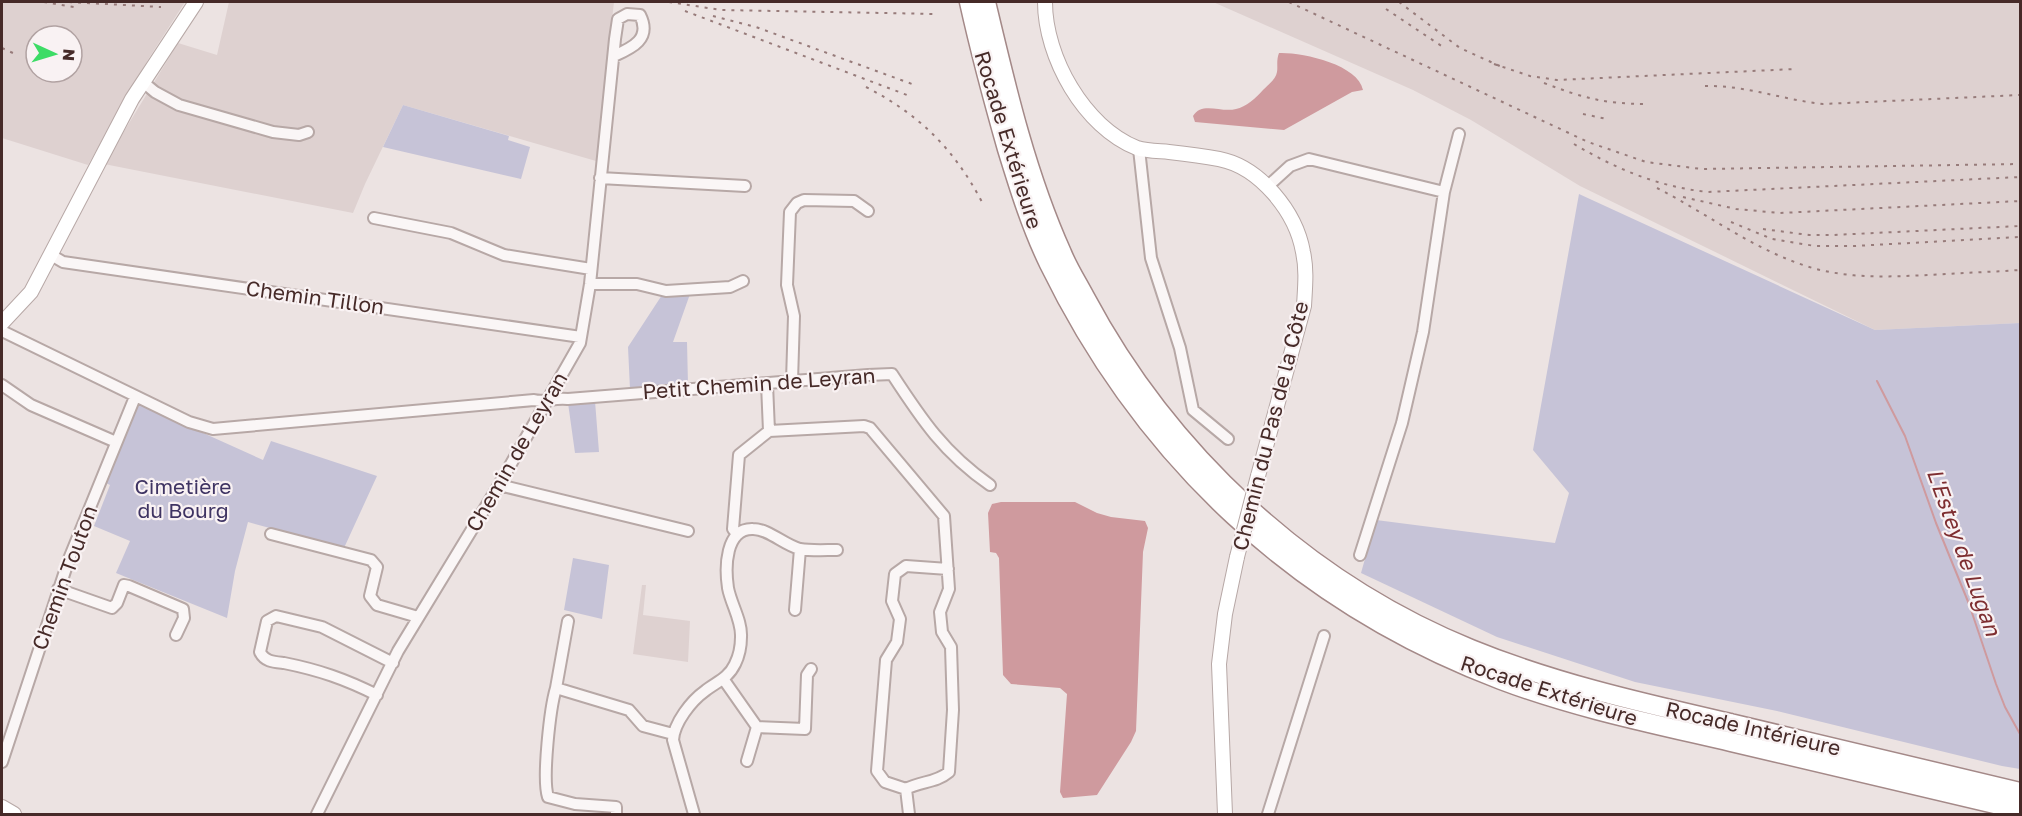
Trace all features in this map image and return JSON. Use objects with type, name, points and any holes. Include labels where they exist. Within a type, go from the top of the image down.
[{"type":"highway","name":"Rocade Intérieure","points":[[979,9],[1011,103],[1037,191],[1062,255],[1103,331],[1147,396],[1195,455],[1252,511],[1306,555],[1343,581],[1412,622],[1469,649],[1513,664],[1631,700],[2020,792]]},
{"type":"highway","name":"Rocade Extérieure","points":[[979,9],[994,106],[1021,196],[1048,262],[1089,339],[1133,404],[1184,465],[1224,507],[1300,572],[1334,596],[1405,637],[1504,681],[1630,718],[2020,810]]},
{"type":"street","points":[[2,323],[31,292],[114,132],[143,82],[196,2]]},
{"type":"street","name":"Chemin du Pas de la Côte","points":[[1045,2],[1048,32],[1064,75],[1086,108],[1110,133],[1139,149],[1221,160],[1246,171],[1268,186],[1289,214],[1303,250],[1306,277],[1304,306],[1237,557],[1225,614],[1219,664],[1225,814]]},
{"type":"street","name":"Chemin de Leyran","points":[[317,814],[418,617],[499,485],[577,350],[590,284],[614,56]]},
{"type":"street","points":[[143,82],[155,92],[179,105],[273,132],[299,135],[308,132]]},
{"type":"street","points":[[1360,555],[1402,423],[1423,332],[1444,192],[1459,134]]},
{"type":"street","points":[[1139,149],[1151,258],[1180,348],[1193,410],[1228,439]]},
{"type":"street","points":[[1268,186],[1290,166],[1309,159],[1444,192]]},
{"type":"street","points":[[600,178],[745,186]]},
{"type":"street","points":[[792,381],[794,316],[787,285],[790,212],[797,203],[804,200],[854,201],[868,211]]},
{"type":"street","points":[[375,218],[451,233],[504,255],[591,269]]},
{"type":"street","name":"Chemin Tillon","points":[[51,255],[63,262],[581,337]]},
{"type":"street","points":[[590,284],[638,284],[666,291],[730,287],[743,280]]},
{"type":"street","name":"Petit Chemin de Leyran","points":[[2,331],[135,397],[189,422],[213,429],[543,401],[555,397],[568,399],[892,374],[936,438],[970,472],[990,485]]},
{"type":"street","points":[[767,384],[769,431]]},
{"type":"street","points":[[2,385],[31,405],[116,442]]},
{"type":"street","name":"Chemin Touton","points":[[2,762],[58,589],[135,397]]},
{"type":"street","points":[[736,534],[733,529],[739,455],[769,431],[864,426],[870,428],[944,516],[948,569],[949,589],[940,612],[942,632],[951,647],[953,710],[949,772],[939,780],[917,783],[906,789],[885,782],[877,771],[886,660],[897,642],[900,619],[892,601],[895,574],[906,566],[948,569]]},
{"type":"street","points":[[499,485],[688,531]]},
{"type":"street","points":[[694,814],[673,734],[676,726],[700,695],[724,680],[734,666],[742,636],[728,587],[730,547],[736,534],[743,530],[757,529],[800,549],[837,550]]},
{"type":"street","points":[[271,534],[371,560],[377,567],[370,596],[377,605],[418,617]]},
{"type":"street","points":[[795,610],[800,549]]},
{"type":"street","points":[[58,589],[112,608],[117,603],[124,585],[129,586],[183,609],[184,618],[176,635]]},
{"type":"street","points":[[377,695],[344,678],[262,657],[260,647],[267,621],[276,616],[322,627],[393,663]]},
{"type":"street","points":[[568,621],[552,702],[547,770],[548,797],[575,804],[616,807],[616,814]]},
{"type":"street","points":[[1268,814],[1323,636]]},
{"type":"street","points":[[757,727],[805,729],[807,675],[812,669]]},
{"type":"street","points":[[724,680],[757,727]]},
{"type":"street","points":[[556,688],[629,710],[643,726],[673,734]]},
{"type":"street","points":[[747,761],[757,727]]},
{"type":"street","points":[[906,789],[909,814]]},
{"type":"street","points":[[2,807],[14,814]]},
{"type":"shaded area","points":[[2,2],[185,2],[149,58],[88,165],[2,138]]},
{"type":"shaded area","points":[[229,2],[614,2],[596,161],[403,105],[353,213],[104,164],[178,43],[217,55]]},
{"type":"shaded area","points":[[1213,2],[2020,2],[2020,323],[1875,330],[1580,186],[1471,120],[1413,90]]},
{"type":"shaded area","points":[[1279,53],[1314,57],[1327,61],[1351,73],[1359,81],[1363,90],[1352,92],[1284,130],[1195,122],[1193,116],[1201,109],[1236,109],[1254,99],[1275,77]]},
{"type":"shaded area","points":[[1001,502],[1075,502],[1111,517],[1145,521],[1148,528],[1143,552],[1136,731],[1097,795],[1063,798],[1060,792],[1067,694],[1060,688],[1011,684],[1003,675],[999,558],[996,553],[990,552],[988,513],[992,504]]},
{"type":"shaded area","points":[[642,585],[646,585],[643,615],[690,621],[688,662],[633,654]]},
{"type":"green space","points":[[403,105],[509,136],[508,140],[530,147],[521,179],[383,147]]},
{"type":"green space","points":[[1579,194],[1875,330],[2020,323],[2020,769],[1777,711],[1635,682],[1497,637],[1361,573],[1376,520],[1555,543],[1569,493],[1533,450]]},
{"type":"green space","points":[[690,294],[673,342],[687,342],[688,385],[630,389],[628,347],[662,295]]},
{"type":"green space","points":[[595,401],[599,452],[575,453],[568,403]]},
{"type":"green space","name":"Cimetière du Bourg","points":[[141,405],[263,460],[271,441],[377,476],[344,548],[248,522],[235,571],[227,618],[116,573],[130,541],[94,526],[110,485],[104,482],[135,407]]},
{"type":"green space","points":[[573,558],[609,565],[602,619],[564,610]]},
{"type":"waterway","name":"L'Estey de Lugan","points":[[1877,381],[1905,436],[1936,523],[1969,604],[1996,684],[2005,707],[2020,734]]},
{"type":"railway","points":[[44,2],[79,8]]},
{"type":"railway","points":[[69,2],[161,7]]},
{"type":"railway","points":[[669,2],[721,10],[936,14]]},
{"type":"railway","points":[[1289,2],[1588,142],[1646,162],[1702,169],[2020,164]]},
{"type":"railway","points":[[1399,2],[1460,48],[1502,67]]},
{"type":"railway","points":[[1386,9],[1443,47]]},
{"type":"railway","points":[[685,11],[907,95]]},
{"type":"railway","points":[[713,16],[756,27],[912,84]]},
{"type":"railway","points":[[2,48],[15,54]]},
{"type":"railway","points":[[1494,64],[1530,76],[1557,80],[1795,69]]},
{"type":"railway","points":[[1544,83],[1594,99],[1647,104]]},
{"type":"railway","points":[[1705,86],[1750,90],[1823,104],[2020,95]]},
{"type":"railway","points":[[866,87],[903,109],[934,135],[960,166],[982,202]]},
{"type":"railway","points":[[1583,114],[1607,119]]},
{"type":"railway","points":[[1574,144],[1638,176],[1672,186],[1708,192],[2020,177]]},
{"type":"railway","points":[[1657,188],[1765,249],[1818,270],[1850,275],[1881,276],[2020,270]]},
{"type":"railway","points":[[1683,197],[1736,209],[1780,213],[2020,201]]},
{"type":"railway","points":[[1731,222],[1772,239],[1815,246],[2020,237]]},
{"type":"railway","points":[[1763,229],[1809,235],[1833,235],[2020,226]]}]
